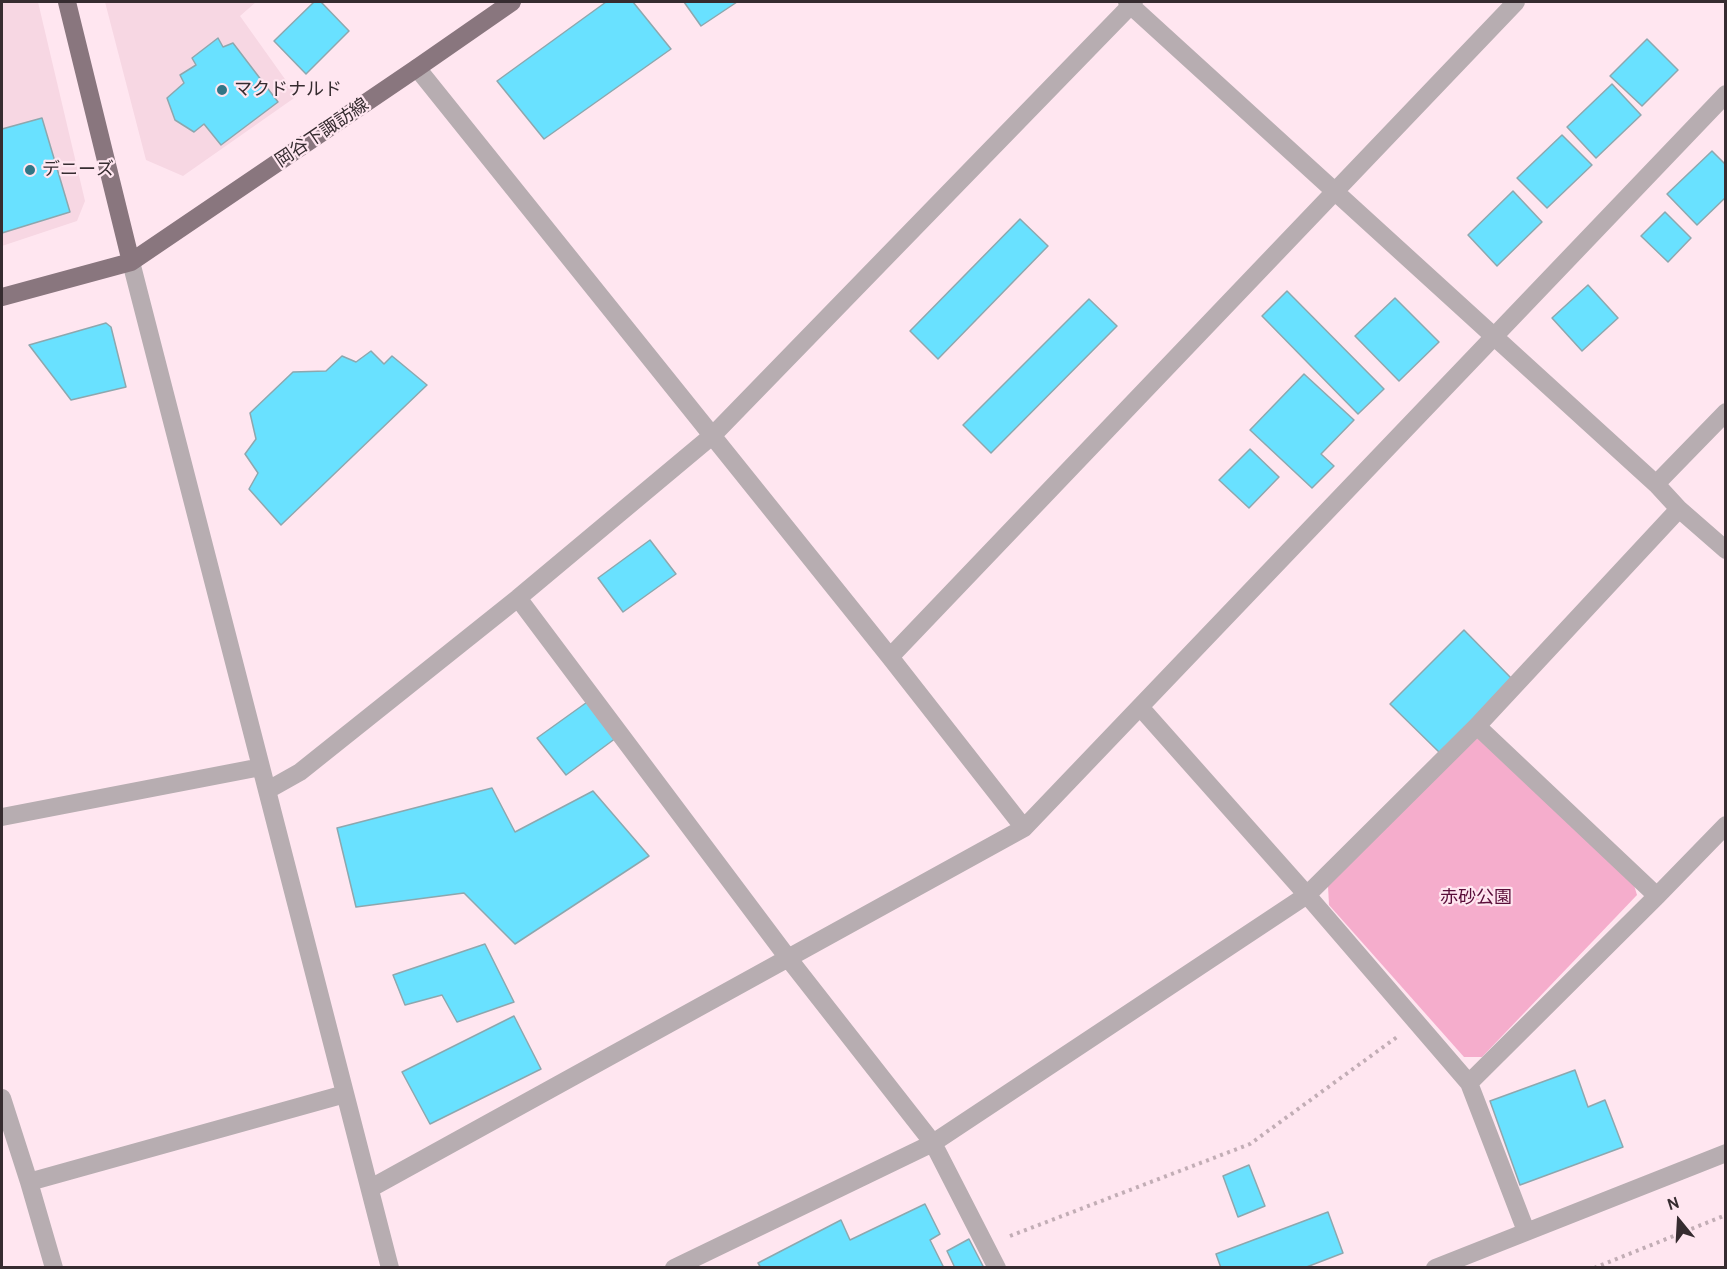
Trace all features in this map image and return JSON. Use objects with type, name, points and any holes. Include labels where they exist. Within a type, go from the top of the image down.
[{"type":"main road","points":[[67,2],[131,262]]},
{"type":"main road","name":"岡谷下諏訪線","points":[[2,297],[131,262],[512,2]]},
{"type":"street","points":[[890,657],[1516,2]]},
{"type":"street","points":[[268,790],[300,772],[518,598],[713,435],[1131,3],[1656,484],[1679,509],[1725,550]]},
{"type":"street","points":[[417,68],[713,435],[1024,828]]},
{"type":"street","points":[[371,1188],[1024,828],[1725,94]]},
{"type":"street","points":[[131,262],[390,1268]]},
{"type":"street","points":[[1656,484],[1725,412]]},
{"type":"street","points":[[674,1268],[933,1143],[1307,895],[1477,726],[1679,509]]},
{"type":"street","points":[[518,598],[788,958],[933,1143],[996,1268]]},
{"type":"street","points":[[1140,707],[1307,895],[1469,1083],[1526,1231]]},
{"type":"street","points":[[1477,726],[1657,896]]},
{"type":"street","points":[[2,817],[261,767]]},
{"type":"street","points":[[1469,1083],[1725,825]]},
{"type":"street","points":[[29,1182],[345,1094]]},
{"type":"street","points":[[2,1098],[54,1268]]},
{"type":"street","points":[[1435,1268],[1725,1153]]},
{"type":"path","points":[[986,1245],[1250,1144],[1417,1023]]},
{"type":"path","points":[[1594,1268],[1725,1215]]},
{"type":"shaded area","points":[[2,2],[38,2],[85,201],[77,221],[2,246]]},
{"type":"shaded area","points":[[105,2],[256,2],[240,16],[297,96],[183,176],[146,160]]},
{"type":"green space","name":"赤砂公園","points":[[1473,736],[1484,736],[1634,885],[1637,895],[1482,1057],[1464,1057],[1329,905],[1328,886]]},
{"type":"building","points":[[314,2],[321,2],[349,31],[306,74],[274,41]]},
{"type":"building","points":[[606,2],[633,2],[671,49],[544,139],[497,81]]},
{"type":"building","points":[[684,2],[737,2],[701,26]]},
{"type":"building","name":"マクドナルド","points":[[218,38],[223,47],[233,43],[278,102],[221,145],[204,124],[194,132],[175,120],[167,98],[184,83],[180,75],[196,65],[192,58]]},
{"type":"building","points":[[1647,39],[1678,70],[1642,106],[1610,76]]},
{"type":"building","points":[[1612,84],[1641,115],[1596,158],[1567,127]]},
{"type":"building","name":"デニーズ","points":[[42,118],[70,212],[2,233],[2,129]]},
{"type":"building","points":[[1562,135],[1592,165],[1547,208],[1517,178]]},
{"type":"building","points":[[1712,151],[1726,165],[1726,197],[1697,225],[1667,194]]},
{"type":"building","points":[[1513,191],[1542,222],[1497,266],[1468,235]]},
{"type":"building","points":[[1665,212],[1691,238],[1668,262],[1641,236]]},
{"type":"building","points":[[1020,219],[1048,246],[938,359],[910,331]]},
{"type":"building","points":[[1588,285],[1618,318],[1582,351],[1552,318]]},
{"type":"building","points":[[1287,291],[1384,389],[1358,414],[1262,316]]},
{"type":"building","points":[[1395,298],[1439,342],[1399,381],[1355,336]]},
{"type":"building","points":[[1089,299],[1117,326],[991,453],[963,425]]},
{"type":"building","points":[[106,323],[111,327],[126,387],[71,400],[29,345]]},
{"type":"building","points":[[371,351],[384,364],[392,356],[427,385],[281,525],[249,489],[258,473],[245,454],[256,439],[250,413],[293,372],[326,371],[342,356],[356,362]]},
{"type":"building","points":[[1304,374],[1354,420],[1321,454],[1334,466],[1312,488],[1250,430]]},
{"type":"building","points":[[1250,449],[1279,477],[1249,508],[1219,480]]},
{"type":"building","points":[[650,540],[676,574],[623,612],[598,578]]},
{"type":"building","points":[[1464,630],[1513,680],[1440,753],[1390,704]]},
{"type":"building","points":[[590,700],[620,735],[566,775],[537,738]]},
{"type":"building","points":[[492,788],[515,832],[593,791],[649,856],[515,944],[464,893],[356,907],[337,828]]},
{"type":"building","points":[[485,944],[514,1002],[457,1022],[442,995],[405,1005],[393,975]]},
{"type":"building","points":[[514,1016],[541,1069],[430,1124],[402,1072]]},
{"type":"building","points":[[1575,1070],[1588,1107],[1605,1100],[1623,1147],[1520,1185],[1490,1101]]},
{"type":"building","points":[[1249,1165],[1265,1206],[1238,1217],[1223,1176]]},
{"type":"building","points":[[925,1204],[940,1234],[930,1240],[944,1268],[761,1268],[758,1263],[841,1220],[850,1240]]},
{"type":"building","points":[[1328,1212],[1343,1253],[1304,1268],[1221,1268],[1216,1254]]},
{"type":"building","points":[[969,1239],[984,1268],[955,1268],[947,1251]]},
{"type":"place","name":"マクドナルド","points":[[222,90]]},
{"type":"place","name":"デニーズ","points":[[30,170]]}]
